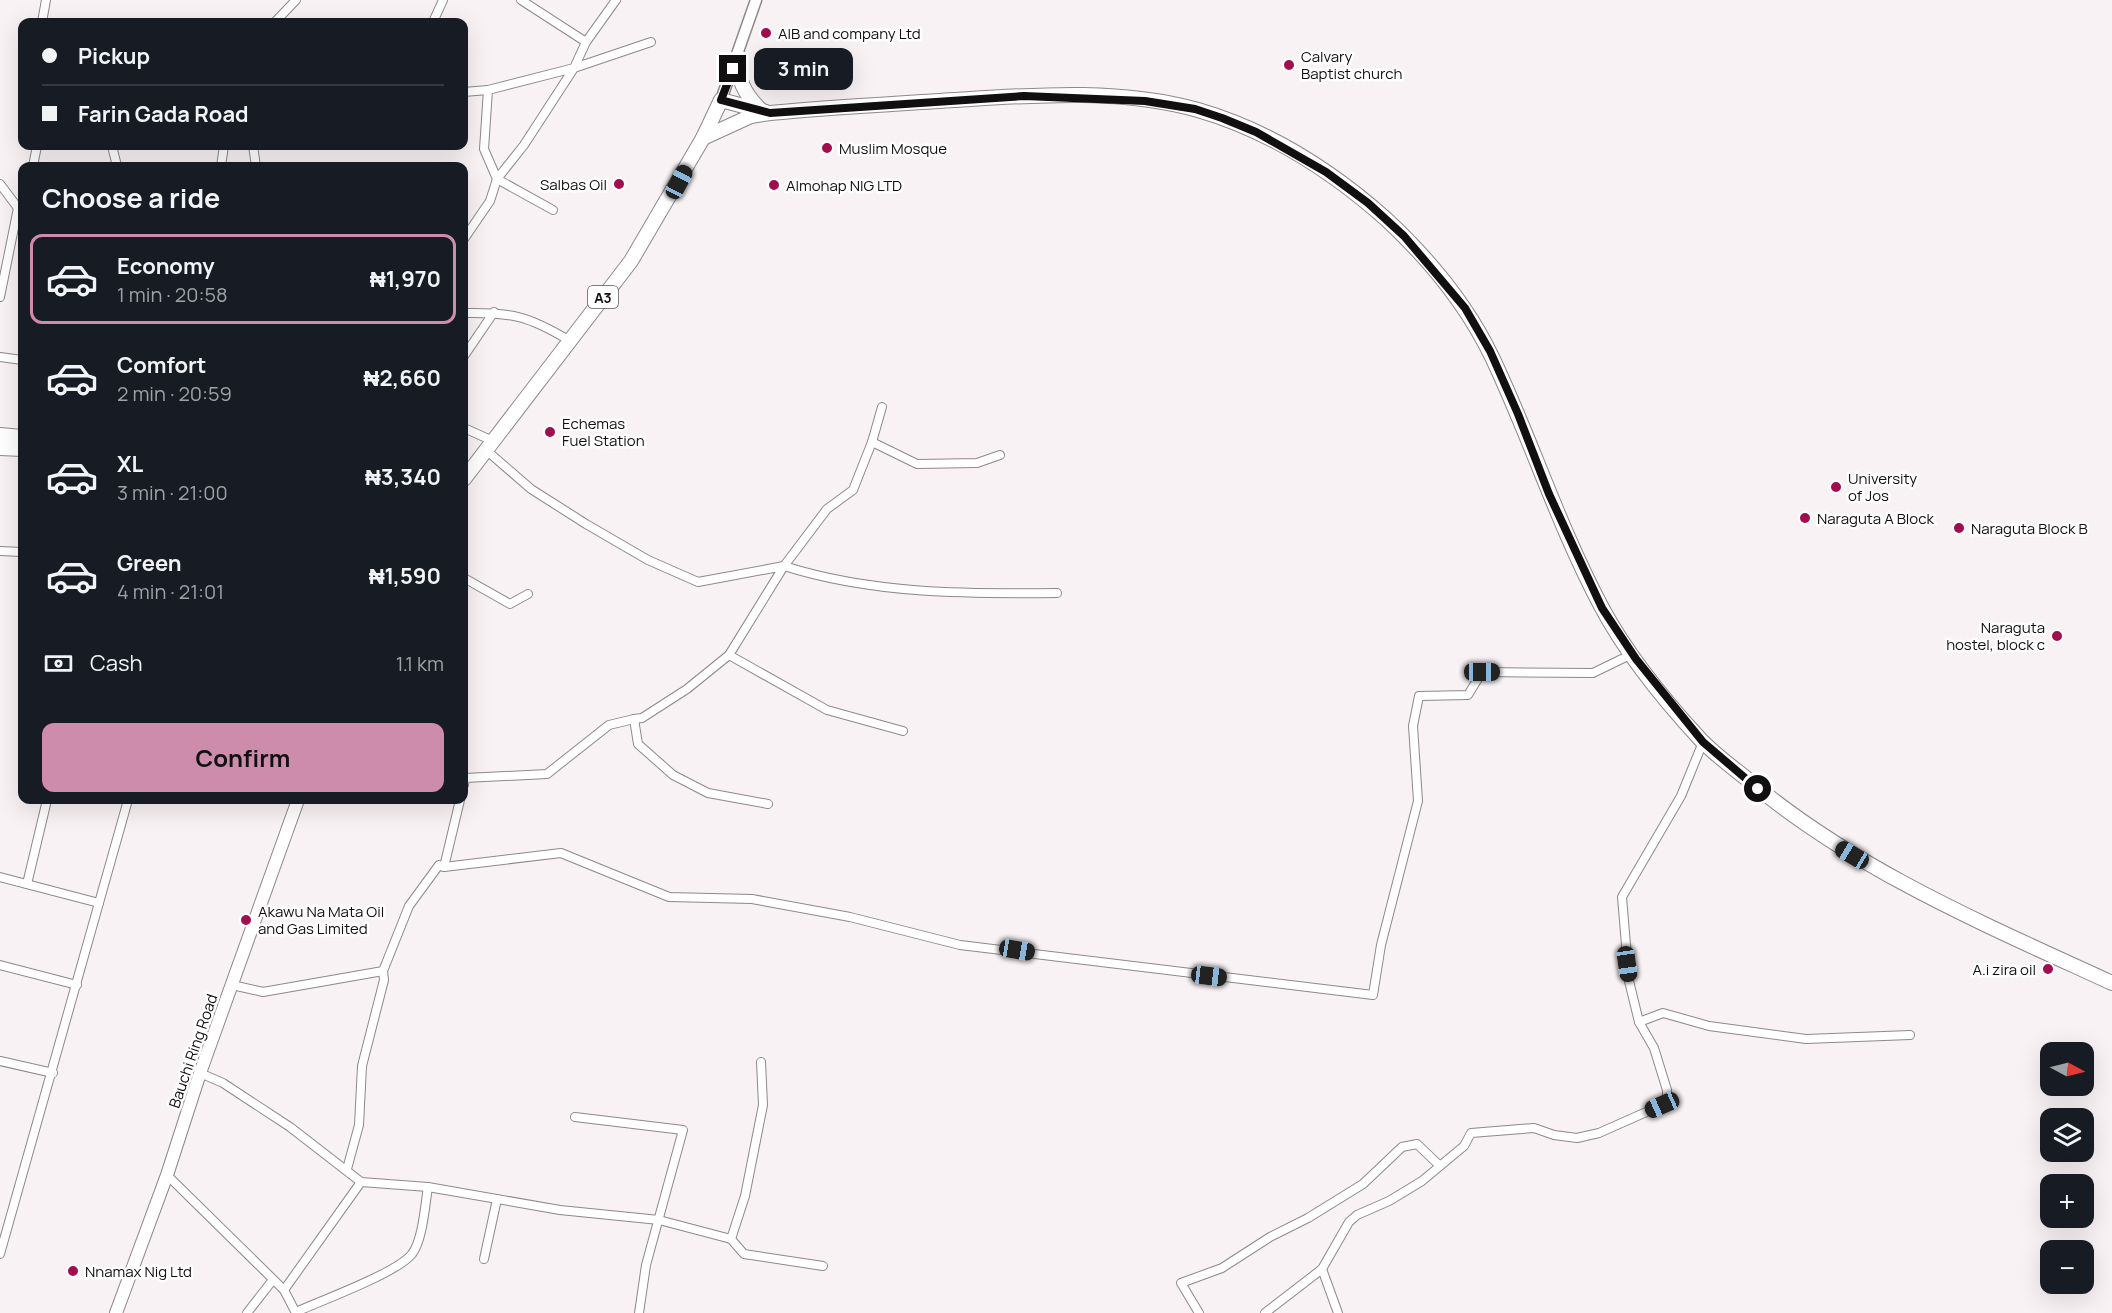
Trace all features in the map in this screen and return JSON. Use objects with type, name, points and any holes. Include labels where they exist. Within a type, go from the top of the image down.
[{"type":"highway","points":[[738,56],[739,80],[761,113]]},
{"type":"highway","points":[[719,105],[761,113],[1024,96],[1124,98],[1167,103],[1222,118],[1256,132],[1326,172],[1368,203],[1404,236],[1465,308],[1490,351],[1518,414],[1549,494],[1602,608],[1632,654],[1703,742],[1806,825],[1884,874],[2112,983]]},
{"type":"highway","name":"A3","points":[[468,474],[637,252],[704,138],[719,105]]},
{"type":"highway","points":[[704,138],[761,113]]},
{"type":"highway","points":[[0,435],[18,437]]},
{"type":"highway","points":[[0,448],[18,449]]},
{"type":"main road","points":[[719,105],[756,0]]},
{"type":"main road","name":"Bauchi Ring Road","points":[[116,1313],[167,1175],[200,1073],[297,804]]},
{"type":"street","points":[[43,18],[46,0]]},
{"type":"street","points":[[279,18],[296,0]]},
{"type":"street","points":[[435,18],[443,0]]},
{"type":"street","points":[[521,0],[586,42]]},
{"type":"street","points":[[468,233],[490,201],[497,179],[524,144],[574,68],[586,42],[616,0]]},
{"type":"street","points":[[468,92],[488,90],[574,68],[651,42]]},
{"type":"street","points":[[488,90],[484,149],[497,179],[552,210]]},
{"type":"street","points":[[0,184],[18,206]]},
{"type":"street","points":[[0,297],[18,222]]},
{"type":"street","points":[[468,313],[494,312],[525,317],[570,341]]},
{"type":"street","points":[[468,350],[494,312]]},
{"type":"street","points":[[0,357],[18,359]]},
{"type":"street","points":[[468,778],[547,774],[609,725],[642,718],[687,689],[729,655],[784,566],[827,509],[853,490],[872,442],[882,407]]},
{"type":"street","points":[[468,431],[490,446],[531,489],[648,560],[698,582],[784,566],[811,574],[913,591],[1057,593]]},
{"type":"street","points":[[872,442],[917,464],[977,463],[1000,455]]},
{"type":"street","points":[[0,550],[18,552]]},
{"type":"street","points":[[468,580],[510,604],[528,594]]},
{"type":"street","points":[[347,1169],[359,1125],[362,1066],[384,980],[383,971],[409,906],[439,865],[444,867],[561,853],[669,897],[752,899],[850,917],[960,945],[1373,995],[1381,945],[1418,801],[1413,726],[1419,696],[1468,695],[1482,672],[1593,673],[1632,654]]},
{"type":"street","points":[[729,655],[827,710],[903,731]]},
{"type":"street","points":[[634,719],[638,744],[673,775],[708,793],[768,804]]},
{"type":"street","points":[[1265,1313],[1322,1269],[1349,1222],[1357,1215],[1389,1201],[1422,1180],[1464,1146],[1472,1133],[1534,1128],[1554,1135],[1577,1138],[1599,1133],[1662,1105],[1667,1098],[1667,1090],[1654,1048],[1639,1022],[1629,981],[1622,897],[1681,796],[1703,742]]},
{"type":"street","points":[[27,884],[46,804]]},
{"type":"street","points":[[1,1250],[127,804]]},
{"type":"street","points":[[444,867],[459,804]]},
{"type":"street","points":[[0,878],[99,903]]},
{"type":"street","points":[[0,965],[77,985]]},
{"type":"street","points":[[232,985],[263,992],[383,971]]},
{"type":"street","points":[[1639,1022],[1663,1013],[1709,1026],[1806,1039],[1910,1035]]},
{"type":"street","points":[[0,1060],[53,1072]]},
{"type":"street","points":[[731,1239],[745,1196],[763,1105],[761,1062]]},
{"type":"street","points":[[200,1073],[233,1089],[347,1169],[361,1182],[428,1187],[561,1210],[659,1220],[731,1239],[744,1254],[823,1266]]},
{"type":"street","points":[[575,1117],[683,1130],[646,1265],[639,1313]]},
{"type":"street","points":[[1199,1313],[1181,1283],[1222,1268],[1270,1237],[1308,1218],[1363,1184],[1402,1147],[1417,1144],[1439,1165]]},
{"type":"street","points":[[167,1175],[284,1290],[296,1312],[390,1269],[411,1254],[422,1226],[428,1187]]},
{"type":"street","points":[[284,1290],[361,1182]]},
{"type":"street","points":[[484,1259],[497,1199]]},
{"type":"street","points":[[1322,1269],[1338,1313]]},
{"type":"street","points":[[248,1313],[273,1281]]},
{"type":"place","name":"AIB and company Ltd","points":[[766,33]]},
{"type":"place","name":"Calvary Baptist church","points":[[1289,65]]},
{"type":"place","name":"Muslim Mosque","points":[[827,148]]},
{"type":"place","name":"Salbas Oil","points":[[619,184]]},
{"type":"place","name":"Almohap NIG LTD","points":[[774,185]]},
{"type":"place","name":"Echemas Fuel Station","points":[[550,432]]},
{"type":"place","name":"University of Jos","points":[[1836,487]]},
{"type":"place","name":"Naraguta A Block","points":[[1805,518]]},
{"type":"place","name":"Naraguta Block B","points":[[1959,528]]},
{"type":"place","name":"Naraguta hostel, block c","points":[[2057,636]]},
{"type":"place","name":"Akawu Na Mata Oil and Gas Limited","points":[[246,920]]},
{"type":"place","name":"A.i zira oil","points":[[2048,969]]},
{"type":"place","name":"Nnamax Nig Ltd","points":[[73,1271]]},
{"type":"route","points":[[733,69],[721,100],[770,113],[1024,96],[1124,98],[1167,103],[1195,109],[1256,132],[1326,172],[1368,203],[1404,236],[1465,308],[1490,351],[1518,414],[1549,494],[1602,608],[1636,659],[1703,742],[1758,789]]}]
